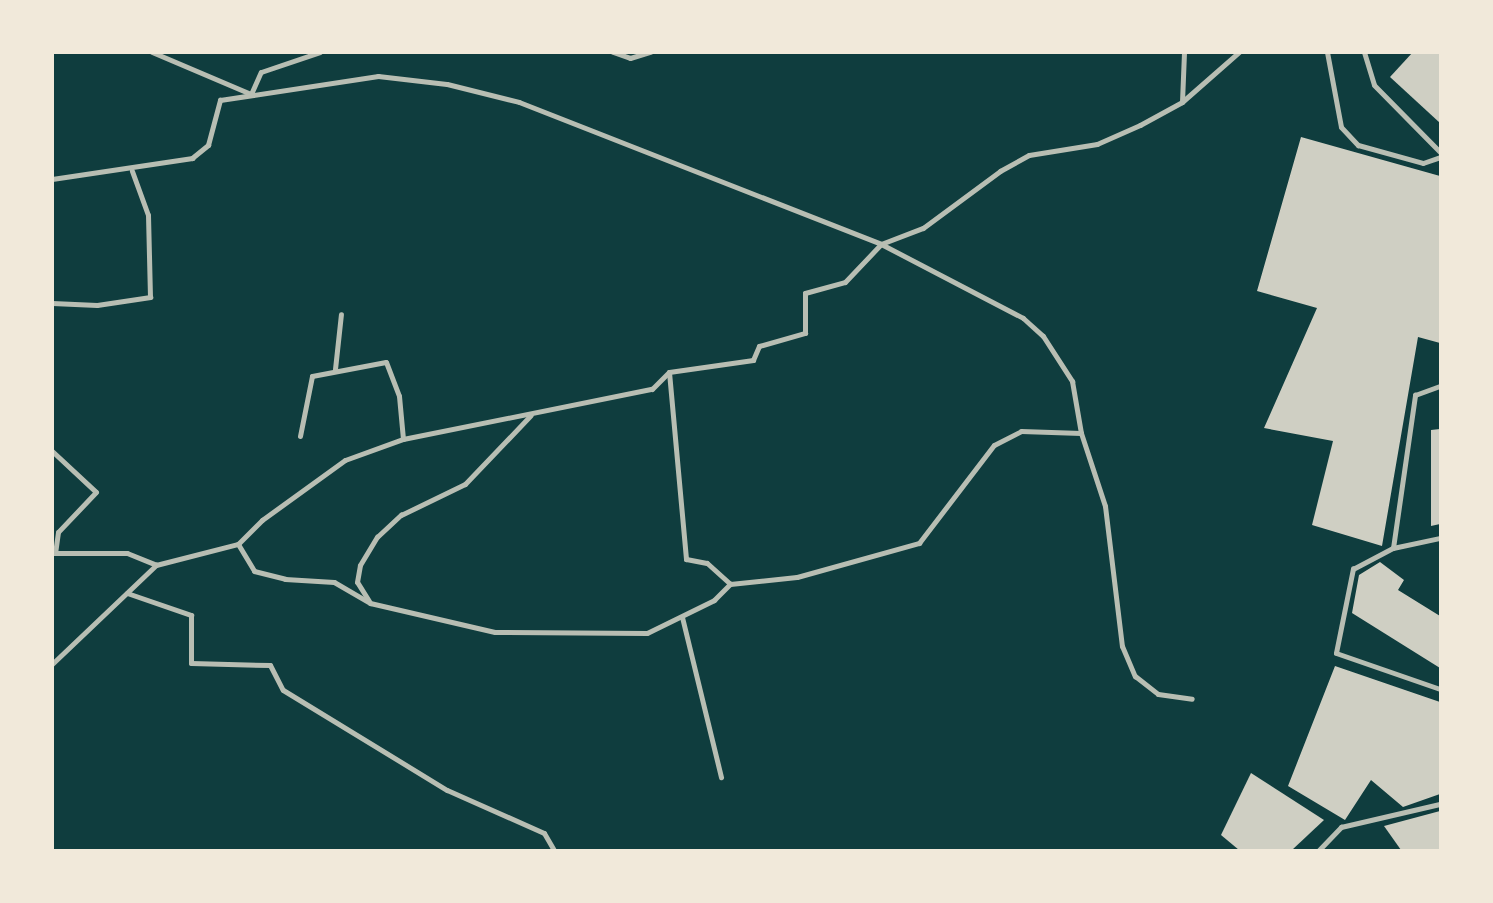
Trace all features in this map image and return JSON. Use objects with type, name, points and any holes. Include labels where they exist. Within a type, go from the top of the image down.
[{"type":"street","points":[[152,52],[251,94]]},
{"type":"street","points":[[251,94],[262,72],[320,52]]},
{"type":"street","points":[[613,52],[630,58],[650,52]]},
{"type":"street","points":[[1182,102],[1184,52]]},
{"type":"street","points":[[52,664],[156,565],[238,544],[262,520],[345,460],[402,439],[531,415],[604,395],[652,390],[670,372],[753,360],[759,346],[805,333],[806,293],[845,282],[881,244],[923,228],[1000,171],[1029,155],[1096,144],[1182,102],[1239,52]]},
{"type":"street","points":[[1327,52],[1341,127],[1358,145],[1423,162],[1440,157]]},
{"type":"street","points":[[1364,52],[1374,85],[1440,152]]},
{"type":"street","points":[[52,179],[132,171],[192,158],[208,145],[220,100],[378,76],[447,84],[519,102],[881,244],[1023,318],[1043,336],[1072,381],[1081,433],[1105,506],[1122,646],[1135,676],[1158,694],[1192,699]]},
{"type":"street","points":[[52,303],[97,305],[150,297],[148,215],[132,171]]},
{"type":"street","points":[[335,369],[341,314]]},
{"type":"street","points":[[300,436],[312,376],[335,369],[386,362],[398,396],[402,439]]},
{"type":"street","points":[[670,372],[686,559],[707,564],[730,584]]},
{"type":"street","points":[[1392,548],[1416,395],[1440,386]]},
{"type":"street","points":[[370,604],[357,582],[360,565],[377,537],[401,515],[465,484],[531,415]]},
{"type":"street","points":[[238,544],[254,571],[285,579],[334,582],[370,604],[495,632],[647,633],[714,600],[730,584],[797,577],[919,543],[994,445],[1021,431],[1081,433]]},
{"type":"street","points":[[52,451],[96,492],[58,532],[54,553],[127,553],[156,565]]},
{"type":"street","points":[[1440,538],[1392,548],[1353,569],[1336,653],[1440,689]]},
{"type":"street","points":[[127,593],[191,615],[191,663],[270,665],[283,690],[447,790],[544,833],[554,850]]},
{"type":"street","points":[[682,617],[721,777]]},
{"type":"street","points":[[1319,850],[1341,827],[1440,804]]},
{"type":"building","points":[[1413,52],[1440,52],[1440,123],[1390,77]]},
{"type":"building","points":[[1301,137],[1440,176],[1440,343],[1418,337],[1382,546],[1312,525],[1333,441],[1264,428],[1317,308],[1257,291]]},
{"type":"building","points":[[1440,429],[1440,524],[1431,526],[1431,430]]},
{"type":"building","points":[[1380,562],[1404,580],[1398,590],[1440,616],[1440,668],[1352,613],[1359,575]]},
{"type":"building","points":[[1335,666],[1440,702],[1440,794],[1403,807],[1371,780],[1345,820],[1288,786]]},
{"type":"building","points":[[1251,773],[1324,820],[1292,850],[1239,850],[1221,835]]},
{"type":"building","points":[[1440,811],[1440,850],[1401,850],[1384,826]]}]
